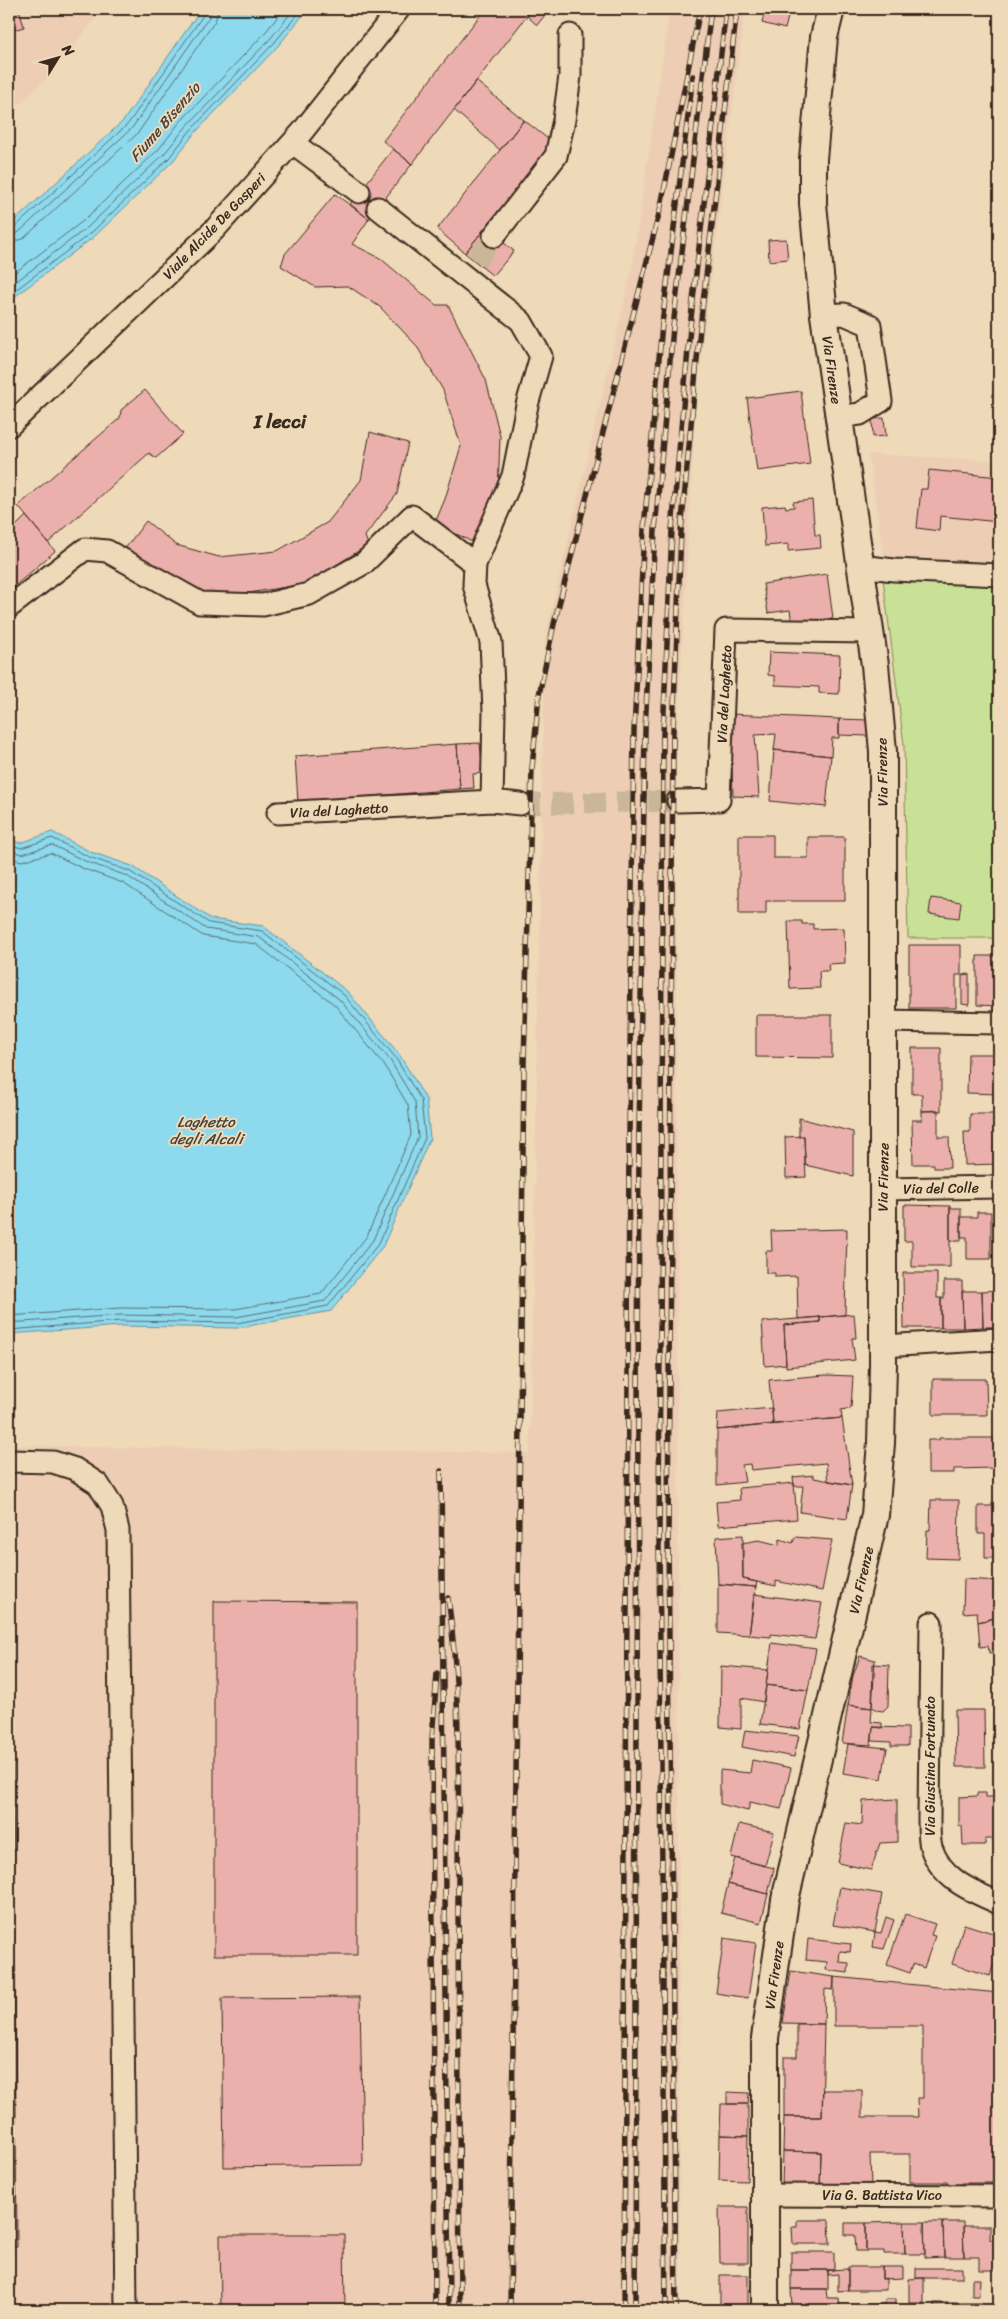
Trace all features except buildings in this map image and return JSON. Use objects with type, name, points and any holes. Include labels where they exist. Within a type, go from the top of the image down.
[{"type":"main road","points":[[822,9],[824,37]]},
{"type":"main road","points":[[824,37],[830,9]]},
{"type":"main road","name":"Via Firenze","points":[[765,2310],[765,2038],[786,1900],[875,1515],[881,1443],[883,1346],[883,751],[871,632],[824,315],[813,204],[813,159],[824,37]]},
{"type":"street","name":"Viale Alcide De Gasperi","points":[[9,426],[215,229],[293,143],[399,9]]},
{"type":"street","points":[[494,236],[556,156],[564,120],[570,76],[570,35]]},
{"type":"street","points":[[293,143],[359,192]]},
{"type":"street","points":[[378,208],[470,268],[522,321],[541,356],[527,405],[513,476],[476,564],[474,585],[491,642],[494,712],[492,801]]},
{"type":"street","points":[[824,315],[844,314],[870,325],[882,401],[860,414],[838,417]]},
{"type":"street","points":[[9,607],[85,549],[107,551],[200,603],[263,605],[309,594],[364,563],[412,516],[476,564]]},
{"type":"street","points":[[860,566],[894,570],[999,574]]},
{"type":"street","name":"Via del Laghetto","points":[[678,802],[719,800],[726,630],[871,632]]},
{"type":"street","name":"Via del Laghetto","points":[[278,813],[492,801],[520,804]]},
{"type":"street","points":[[883,1020],[999,1023]]},
{"type":"street","name":"Via del Colle","points":[[882,1189],[999,1187]]},
{"type":"street","points":[[883,1346],[999,1339]]},
{"type":"street","points":[[9,1461],[53,1462],[75,1469],[98,1484],[112,1506],[118,1530],[126,2310]]},
{"type":"street","name":"Via Giustino Fortunato","points":[[931,1623],[929,1820],[931,1846],[941,1868],[959,1884],[999,1902]]},
{"type":"street","name":"Via G. Battista Vico","points":[[766,2195],[999,2196]]},
{"type":"shaded area","points":[[9,9],[102,9],[54,71],[9,114]]},
{"type":"shaded area","points":[[670,9],[745,9],[696,395],[676,761],[680,2310],[9,2310],[9,1446],[530,1453],[545,639],[631,274]]},
{"type":"shaded area","points":[[868,454],[999,461],[999,569],[885,562]]},
{"type":"green space","points":[[883,578],[999,582],[999,938],[908,938],[904,745]]},
{"type":"water","name":"Fiume Bisenzio","points":[[201,9],[308,9],[278,46],[194,134],[173,161],[95,236],[9,301],[9,226],[124,120]]},
{"type":"water","name":"Laghetto degli Alcali","points":[[52,832],[91,852],[132,866],[211,919],[263,926],[348,992],[399,1054],[426,1099],[430,1138],[383,1246],[331,1311],[237,1328],[121,1326],[9,1334],[9,839],[20,843]]},
{"type":"tunnel","points":[[476,261],[494,236]]},
{"type":"tunnel","points":[[520,804],[678,801]]},
{"type":"railway","points":[[510,2310],[524,1064],[532,768],[539,695],[554,624],[661,206],[700,9]]},
{"type":"railway","points":[[635,2310],[639,1134],[645,730],[655,530],[673,327],[711,9]]},
{"type":"railway","points":[[666,2310],[659,1540],[663,733],[672,530],[690,327],[726,9]]},
{"type":"railway","points":[[676,2310],[668,1541],[673,731],[681,532],[700,328],[737,9]]},
{"type":"railway","points":[[624,2310],[629,1133],[634,731],[644,529],[662,324],[693,76]]},
{"type":"railway","points":[[441,1471],[449,2310]]},
{"type":"railway","points":[[448,1598],[455,1671],[458,1747],[460,2310]]},
{"type":"railway","points":[[435,2310],[432,1739],[437,1673]]},
{"type":"district","name":"I lecci","points":[[280,421]]}]
